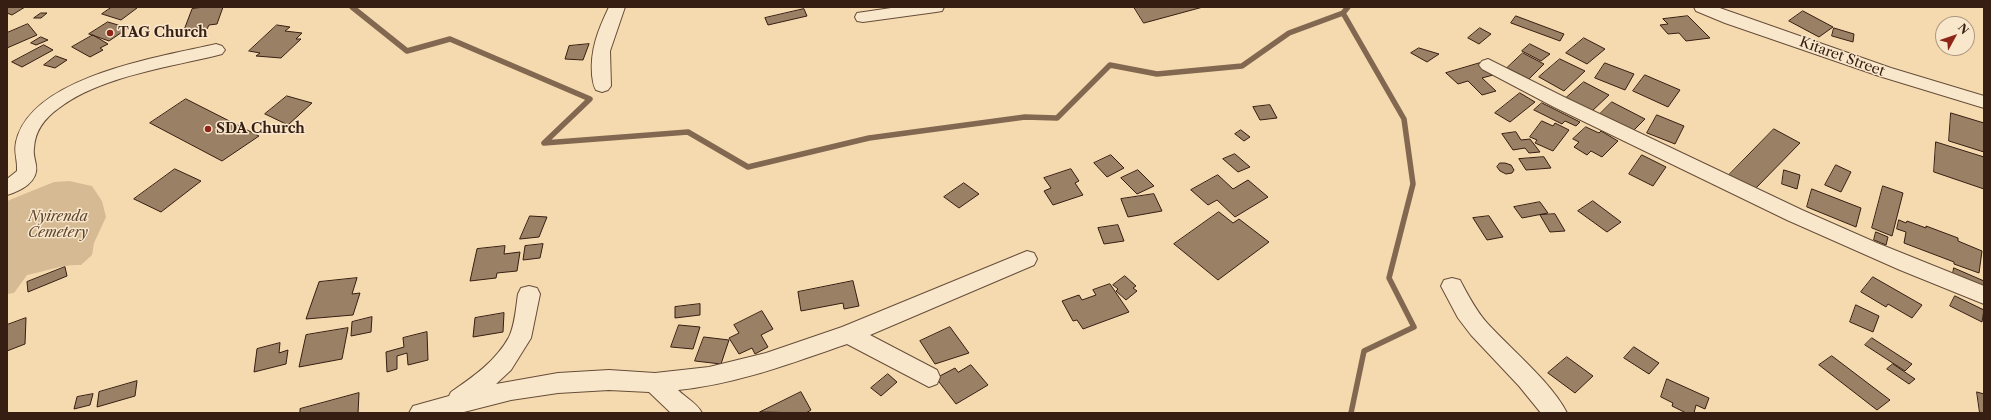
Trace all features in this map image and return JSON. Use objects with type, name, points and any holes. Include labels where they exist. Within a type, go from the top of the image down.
[{"type":"street","points":[[602,86],[600,58],[602,47],[617,7]]},
{"type":"street","points":[[864,16],[936,7]]},
{"type":"street","name":"Kitaret Street","points":[[1702,7],[1731,19],[1885,72],[1984,102]]},
{"type":"street","points":[[7,188],[18,182],[25,175],[27,168],[24,154],[27,132],[38,116],[57,100],[100,80],[216,50]]},
{"type":"street","points":[[1488,65],[1566,107],[1723,182],[1984,295]]},
{"type":"street","points":[[421,413],[511,390],[558,383],[609,380],[655,383],[709,378],[766,362],[850,334],[1027,259]]},
{"type":"street","points":[[1452,286],[1466,312],[1479,329],[1527,379],[1556,413]]},
{"type":"street","points":[[449,406],[482,383],[503,363],[520,338],[529,294]]},
{"type":"street","points":[[850,334],[929,377]]},
{"type":"street","points":[[655,383],[681,408],[690,413]]},
{"type":"green space","name":"Nyirenda Cemetery","points":[[69,181],[92,186],[102,201],[106,217],[94,243],[92,255],[81,265],[61,267],[27,275],[14,293],[7,294],[7,201],[54,182]]},
{"type":"building","points":[[7,7],[25,7],[12,15],[7,13]]},
{"type":"building","points":[[112,7],[137,8],[121,20],[102,14]]},
{"type":"building","points":[[204,7],[223,7],[217,24],[209,25],[207,29],[199,30],[200,28],[184,30],[192,9]]},
{"type":"building","points":[[1134,7],[1203,7],[1144,23]]},
{"type":"building","points":[[804,9],[807,16],[768,25],[765,18]]},
{"type":"building","points":[[1803,11],[1833,27],[1819,37],[1789,21]]},
{"type":"building","points":[[41,13],[47,13],[41,18],[34,18]]},
{"type":"building","points":[[1516,16],[1564,34],[1560,41],[1511,23]]},
{"type":"building","points":[[1688,16],[1710,38],[1686,41],[1679,33],[1668,34],[1660,25],[1668,24],[1663,19]]},
{"type":"building","points":[[108,22],[128,28],[109,41],[89,34]]},
{"type":"building","points":[[28,24],[37,35],[7,48],[7,33]]},
{"type":"building","points":[[277,25],[290,27],[285,31],[302,33],[296,39],[301,39],[281,58],[256,56],[260,53],[249,51]]},
{"type":"building","points":[[1480,28],[1491,34],[1479,44],[1468,38]]},
{"type":"building","points":[[1834,28],[1854,34],[1853,42],[1832,36]]},
{"type":"building","points":[[93,35],[108,44],[100,48],[103,50],[90,57],[72,47]]},
{"type":"building","points":[[41,37],[48,40],[36,45],[31,43]]},
{"type":"building","points":[[1584,38],[1605,49],[1587,64],[1566,53]]},
{"type":"building","points":[[589,44],[583,60],[565,59],[569,46]]},
{"type":"building","points":[[1530,44],[1550,54],[1541,61],[1522,51]]},
{"type":"building","points":[[44,45],[53,50],[22,67],[12,62]]},
{"type":"building","points":[[1419,48],[1439,54],[1427,62],[1411,53]]},
{"type":"building","points":[[1523,53],[1544,64],[1529,79],[1507,68]]},
{"type":"building","points":[[56,56],[67,60],[55,68],[44,65]]},
{"type":"building","points":[[1560,59],[1585,71],[1564,91],[1539,77]]},
{"type":"building","points":[[1480,63],[1493,75],[1482,78],[1496,91],[1482,95],[1468,81],[1458,84],[1446,73]]},
{"type":"building","points":[[1605,63],[1634,74],[1625,90],[1595,78]]},
{"type":"building","points":[[1645,75],[1680,90],[1668,107],[1633,91]]},
{"type":"building","points":[[1584,82],[1609,95],[1591,112],[1566,98]]},
{"type":"building","points":[[1520,93],[1535,102],[1510,122],[1495,113]]},
{"type":"building","points":[[287,96],[312,103],[288,125],[265,114]]},
{"type":"building","points":[[186,99],[259,136],[222,161],[150,123]]},
{"type":"building","points":[[1612,102],[1645,119],[1632,132],[1600,114]]},
{"type":"building","points":[[1542,103],[1580,122],[1576,126],[1565,121],[1562,124],[1534,110]]},
{"type":"building","points":[[1270,105],[1277,118],[1260,120],[1253,107]]},
{"type":"building","points":[[1951,113],[1984,123],[1984,152],[1949,141]]},
{"type":"building","points":[[1657,115],[1684,126],[1675,144],[1647,133]]},
{"type":"building","points":[[1542,121],[1553,126],[1555,123],[1569,130],[1553,151],[1535,143],[1537,140],[1530,137]]},
{"type":"building","points":[[1586,127],[1599,133],[1601,131],[1618,141],[1602,157],[1591,151],[1587,155],[1574,147],[1579,142],[1573,139]]},
{"type":"building","points":[[1774,129],[1800,143],[1755,189],[1729,175]]},
{"type":"building","points":[[1241,130],[1250,137],[1244,141],[1235,134]]},
{"type":"building","points":[[1516,132],[1521,140],[1530,139],[1540,152],[1529,153],[1525,148],[1513,150],[1502,134]]},
{"type":"building","points":[[1936,142],[1984,157],[1984,189],[1934,172]]},
{"type":"building","points":[[1235,154],[1250,167],[1238,172],[1223,159]]},
{"type":"building","points":[[1111,155],[1124,168],[1107,177],[1094,163]]},
{"type":"building","points":[[1642,155],[1666,167],[1653,186],[1629,174]]},
{"type":"building","points":[[1544,157],[1551,168],[1526,170],[1519,159]]},
{"type":"building","points":[[1500,163],[1511,165],[1514,170],[1512,173],[1506,174],[1500,171],[1497,167]]},
{"type":"building","points":[[1836,165],[1851,172],[1841,192],[1825,185]]},
{"type":"building","points":[[175,169],[201,181],[161,212],[134,199]]},
{"type":"building","points":[[1071,169],[1079,181],[1075,183],[1083,195],[1053,205],[1044,191],[1051,188],[1044,178]]},
{"type":"building","points":[[1138,170],[1154,186],[1137,194],[1121,178]]},
{"type":"building","points":[[1784,170],[1800,175],[1797,189],[1782,184]]},
{"type":"building","points":[[1218,175],[1233,189],[1248,180],[1268,197],[1235,217],[1217,200],[1208,205],[1191,190]]},
{"type":"building","points":[[964,183],[979,194],[959,208],[944,197]]},
{"type":"building","points":[[1883,186],[1903,193],[1892,236],[1872,228]]},
{"type":"building","points":[[1812,189],[1861,208],[1856,227],[1807,207]]},
{"type":"building","points":[[1154,194],[1162,211],[1128,217],[1121,199]]},
{"type":"building","points":[[1593,201],[1621,222],[1607,232],[1578,211]]},
{"type":"building","points":[[1540,202],[1548,213],[1522,218],[1514,207]]},
{"type":"building","points":[[1219,212],[1233,223],[1239,219],[1269,242],[1218,280],[1174,244]]},
{"type":"building","points":[[1555,214],[1565,231],[1550,232],[1540,215]]},
{"type":"building","points":[[530,216],[547,217],[539,237],[520,239]]},
{"type":"building","points":[[1489,216],[1503,237],[1487,240],[1473,218]]},
{"type":"building","points":[[1899,220],[1906,223],[1907,221],[1926,228],[1926,226],[1958,238],[1958,241],[1982,251],[1979,273],[1904,243],[1906,232],[1897,229]]},
{"type":"building","points":[[1118,225],[1124,241],[1104,244],[1098,228]]},
{"type":"building","points":[[1876,232],[1888,237],[1886,245],[1874,240]]},
{"type":"building","points":[[543,244],[540,258],[523,260],[525,246]]},
{"type":"building","points":[[505,246],[504,254],[520,252],[517,271],[497,273],[496,278],[470,281],[477,249]]},
{"type":"building","points":[[65,267],[67,276],[28,292],[27,282]]},
{"type":"building","points":[[1954,268],[1984,281],[1984,291],[1952,279]]},
{"type":"building","points":[[1125,276],[1136,286],[1133,288],[1137,291],[1126,300],[1116,291],[1118,289],[1113,285]]},
{"type":"building","points":[[1873,277],[1922,305],[1912,318],[1888,304],[1886,307],[1861,292]]},
{"type":"building","points":[[357,278],[352,294],[360,293],[353,315],[306,319],[319,282]]},
{"type":"building","points":[[853,281],[859,306],[844,309],[843,303],[801,311],[798,292]]},
{"type":"building","points":[[1110,284],[1129,312],[1083,329],[1077,320],[1073,321],[1062,301],[1079,295],[1082,300],[1096,295],[1093,290]]},
{"type":"building","points":[[1955,296],[1984,310],[1982,322],[1950,306]]},
{"type":"building","points":[[700,304],[700,315],[675,318],[675,307]]},
{"type":"building","points":[[1856,305],[1879,316],[1873,332],[1850,322]]},
{"type":"building","points":[[762,311],[773,329],[761,335],[768,347],[755,354],[752,348],[739,354],[729,338],[739,333],[734,325]]},
{"type":"building","points":[[504,313],[503,332],[473,337],[475,318]]},
{"type":"building","points":[[372,317],[371,332],[351,336],[352,322]]},
{"type":"building","points":[[26,318],[25,344],[7,351],[7,325]]},
{"type":"building","points":[[679,325],[700,327],[693,349],[671,347]]},
{"type":"building","points":[[950,327],[969,353],[935,364],[920,341]]},
{"type":"building","points":[[348,328],[342,359],[299,367],[306,335]]},
{"type":"building","points":[[427,332],[428,360],[408,365],[407,353],[397,356],[397,369],[387,372],[386,352],[404,347],[403,338]]},
{"type":"building","points":[[704,337],[729,340],[721,364],[695,361]]},
{"type":"building","points":[[1872,338],[1912,364],[1905,371],[1865,345]]},
{"type":"building","points":[[280,343],[279,353],[288,350],[286,364],[254,372],[257,349]]},
{"type":"building","points":[[1634,347],[1659,363],[1649,374],[1624,358]]},
{"type":"building","points":[[1832,356],[1890,400],[1877,410],[1819,365]]},
{"type":"building","points":[[1567,357],[1593,376],[1575,393],[1548,373]]},
{"type":"building","points":[[1893,364],[1915,379],[1909,384],[1887,369]]},
{"type":"building","points":[[971,365],[988,385],[956,404],[936,378],[955,368],[958,372]]},
{"type":"building","points":[[888,374],[897,382],[881,396],[871,388]]},
{"type":"building","points":[[1667,379],[1709,398],[1705,409],[1696,405],[1694,413],[1686,413],[1672,406],[1673,403],[1661,397]]},
{"type":"building","points":[[137,381],[135,396],[97,407],[99,392]]},
{"type":"building","points":[[801,392],[811,410],[806,413],[760,412]]},
{"type":"building","points":[[1977,392],[1984,394],[1984,413],[1980,413]]},
{"type":"building","points":[[359,393],[358,413],[300,413],[300,409]]},
{"type":"building","points":[[93,394],[90,405],[74,409],[77,397]]},
{"type":"waterway","points":[[352,7],[407,51],[450,39],[590,99],[544,143],[688,132],[748,167],[869,138],[1025,117],[1057,118],[1110,65],[1157,74],[1242,66],[1289,33],[1343,13]]},
{"type":"waterway","points":[[1343,13],[1348,7]]},
{"type":"waterway","points":[[1343,13],[1404,119],[1413,184],[1389,278],[1414,327],[1364,351],[1351,413]]},
{"type":"place","name":"TAG Church","points":[[110,33]]},
{"type":"place","name":"SDA Church","points":[[208,129]]}]
